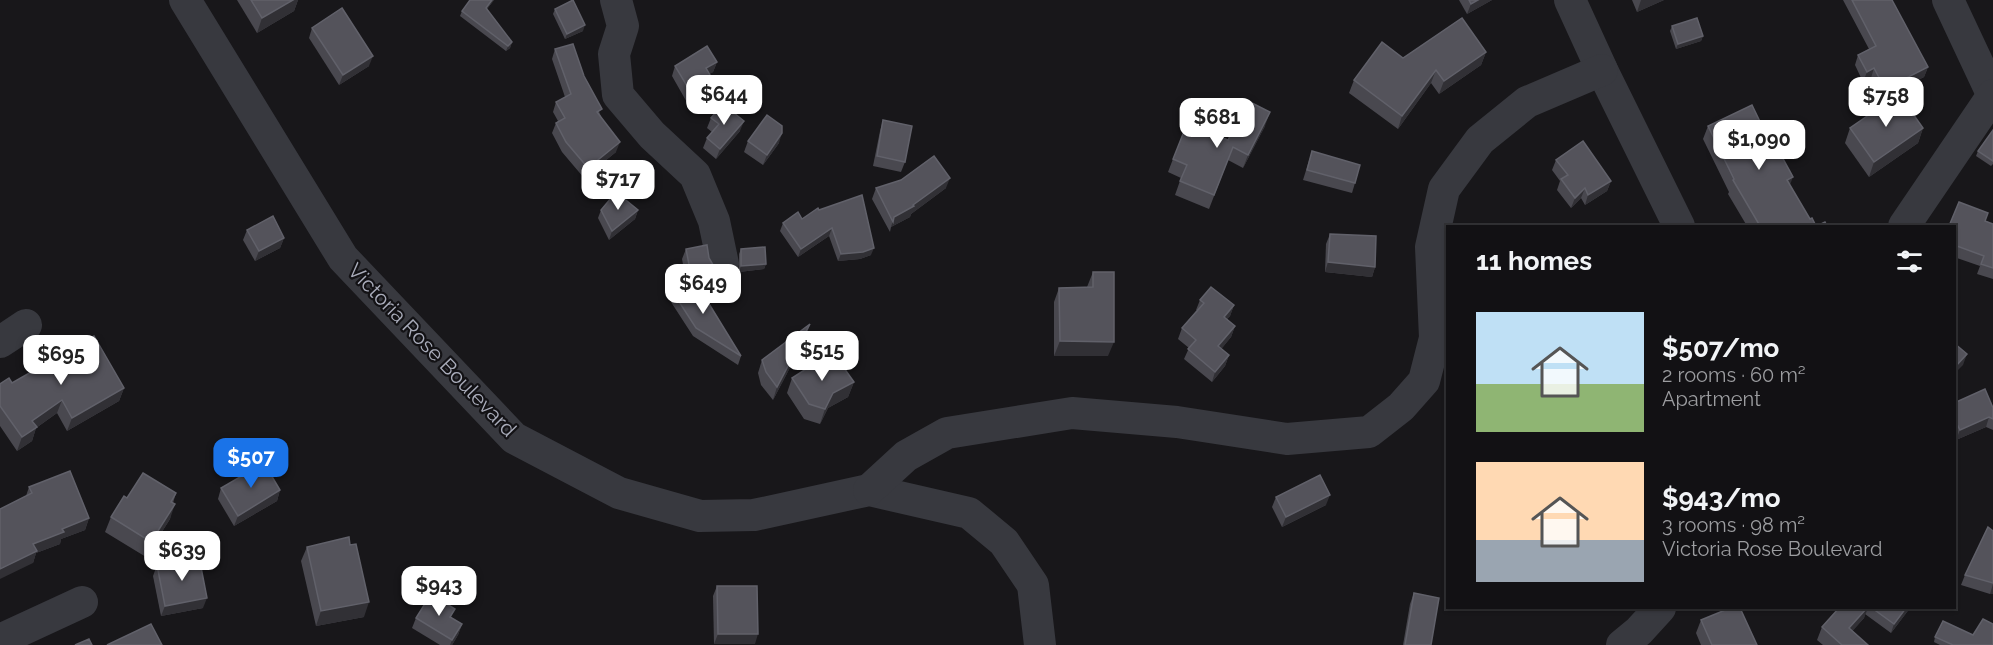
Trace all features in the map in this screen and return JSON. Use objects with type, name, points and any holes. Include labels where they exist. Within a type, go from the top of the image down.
[{"type":"street","name":"Victoria Rose Boulevard","points":[[185,0],[343,258],[514,438],[619,493],[700,516],[754,515],[870,490],[969,513],[1004,542],[1033,585],[1040,645]]},
{"type":"street","points":[[616,0],[623,26],[614,54],[618,95],[652,135],[695,175],[714,221],[723,264]]},
{"type":"street","points":[[1570,0],[1679,225]]},
{"type":"street","points":[[1905,225],[1993,96],[1948,0]]},
{"type":"street","points":[[870,490],[906,456],[947,433],[1072,413],[1177,422],[1287,439],[1369,432],[1401,407],[1424,381],[1435,338],[1431,247],[1444,189],[1480,140],[1527,102],[1602,70]]},
{"type":"street","points":[[0,342],[26,325]]},
{"type":"street","points":[[0,640],[82,602]]},
{"type":"street","points":[[1622,645],[1639,632],[1659,609]]},
{"type":"building","points":[[251,0],[293,0],[262,18]]},
{"type":"building","points":[[470,0],[492,0],[486,8],[512,42],[508,46],[462,11]]},
{"type":"building","points":[[573,0],[585,25],[567,34],[555,9]]},
{"type":"building","points":[[1852,0],[1892,0],[1928,67],[1885,89],[1874,68],[1867,72],[1858,55],[1876,46]]},
{"type":"building","points":[[342,8],[373,56],[343,75],[312,28]]},
{"type":"building","points":[[1462,18],[1486,52],[1444,81],[1436,70],[1402,116],[1354,80],[1382,42],[1403,58]]},
{"type":"building","points":[[1697,18],[1703,36],[1678,44],[1672,26]]},
{"type":"building","points":[[573,44],[584,76],[602,109],[597,112],[620,142],[588,168],[566,142],[556,123],[565,118],[556,102],[571,94],[555,49]]},
{"type":"building","points":[[707,46],[717,62],[706,68],[714,82],[693,96],[675,66]]},
{"type":"building","points":[[1899,94],[1923,128],[1874,162],[1850,128]]},
{"type":"building","points":[[1248,101],[1270,112],[1248,155],[1233,147],[1214,195],[1180,181],[1187,165],[1173,159],[1187,124],[1228,140]]},
{"type":"building","points":[[723,104],[744,121],[720,149],[707,138],[719,124],[711,118]]},
{"type":"building","points":[[1752,105],[1777,157],[1781,155],[1793,177],[1787,180],[1816,225],[1759,225],[1733,180],[1708,126]]},
{"type":"building","points":[[767,115],[782,126],[782,133],[767,155],[748,141]]},
{"type":"building","points":[[883,120],[912,126],[905,162],[877,156]]},
{"type":"building","points":[[1993,130],[1993,161],[1978,151]]},
{"type":"building","points":[[1583,141],[1611,181],[1588,195],[1585,188],[1575,198],[1561,179],[1568,175],[1556,160]]},
{"type":"building","points":[[1312,151],[1360,165],[1355,183],[1307,170]]},
{"type":"building","points":[[934,156],[950,178],[914,206],[894,217],[893,222],[876,188],[901,180]]},
{"type":"building","points":[[616,192],[638,210],[612,231],[601,210]]},
{"type":"building","points":[[862,195],[874,248],[863,252],[841,254],[832,228],[801,249],[783,223],[798,212],[802,219],[818,208],[819,210]]},
{"type":"building","points":[[1959,202],[1988,213],[1985,221],[1993,224],[1993,268],[1981,264],[1984,256],[1956,246],[1956,225],[1949,225]]},
{"type":"building","points":[[273,216],[284,238],[259,251],[247,230]]},
{"type":"building","points":[[1330,234],[1376,236],[1375,267],[1328,262]]},
{"type":"building","points":[[707,245],[709,258],[716,270],[691,275],[686,249]]},
{"type":"building","points":[[765,247],[766,264],[741,266],[741,249]]},
{"type":"building","points":[[1093,272],[1114,272],[1114,342],[1060,341],[1059,288],[1093,287]]},
{"type":"building","points":[[695,281],[741,356],[696,328],[674,294]]},
{"type":"building","points":[[1211,287],[1234,305],[1224,317],[1235,326],[1218,346],[1229,355],[1215,372],[1188,349],[1196,340],[1182,328],[1204,303],[1200,300]]},
{"type":"building","points":[[810,324],[777,387],[766,372],[762,360]]},
{"type":"building","points":[[94,336],[124,388],[72,418],[62,400],[32,421],[37,427],[22,437],[0,406],[0,384],[9,378],[12,383]]},
{"type":"building","points":[[1956,345],[1967,354],[1956,366]]},
{"type":"building","points":[[826,356],[830,366],[839,361],[854,382],[833,393],[825,409],[809,404],[792,378]]},
{"type":"building","points":[[1985,389],[1993,408],[1993,419],[1989,417],[1960,430],[1956,422],[1956,402]]},
{"type":"building","points":[[264,463],[280,490],[238,516],[221,488]]},
{"type":"building","points":[[70,471],[89,518],[62,529],[64,532],[33,544],[37,551],[0,569],[0,509],[32,493],[29,487]]},
{"type":"building","points":[[143,473],[176,493],[171,502],[175,504],[151,542],[111,517],[124,496],[127,498]]},
{"type":"building","points":[[1320,475],[1330,495],[1286,517],[1276,497]]},
{"type":"building","points":[[1988,527],[1993,531],[1993,583],[1965,575]]},
{"type":"building","points":[[349,537],[350,545],[356,544],[369,602],[321,611],[307,547]]},
{"type":"building","points":[[199,557],[207,598],[165,606],[157,565]]},
{"type":"building","points":[[717,586],[757,586],[758,634],[718,634]]},
{"type":"building","points":[[1414,593],[1439,598],[1431,645],[1405,645]]},
{"type":"building","points":[[431,594],[455,609],[450,617],[462,624],[452,640],[416,618]]},
{"type":"building","points":[[1728,609],[1740,609],[1757,645],[1712,645],[1701,620]]},
{"type":"building","points":[[1838,609],[1866,609],[1849,628],[1868,645],[1842,645],[1822,627]]},
{"type":"building","points":[[1873,609],[1905,609],[1894,624]]},
{"type":"building","points":[[1983,619],[1993,624],[1993,645],[1953,645],[1935,637],[1943,621],[1973,635]]},
{"type":"building","points":[[151,624],[162,645],[107,645]]},
{"type":"building","points":[[89,639],[92,645],[75,645]]}]
